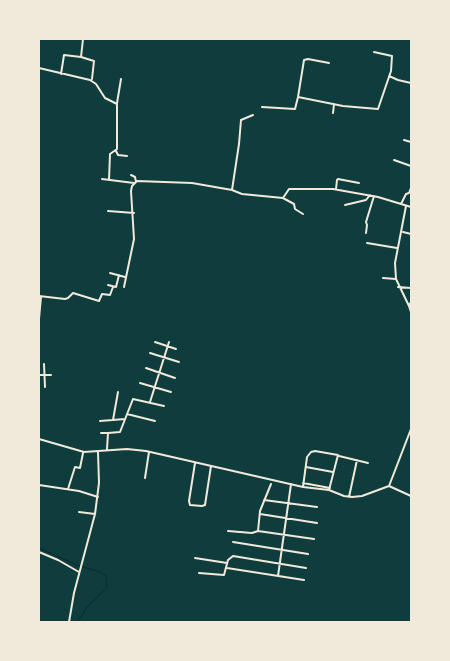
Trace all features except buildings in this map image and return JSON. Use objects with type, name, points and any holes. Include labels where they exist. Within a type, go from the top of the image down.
[{"type":"street","points":[[81,57],[83,39]]},
{"type":"street","points":[[298,97],[334,104],[378,109],[389,76],[392,56],[374,52]]},
{"type":"street","points":[[61,74],[64,56],[81,57],[94,61],[92,80]]},
{"type":"street","points":[[262,108],[293,110],[298,97],[304,60],[329,63]]},
{"type":"street","points":[[39,68],[92,80],[105,98],[117,104]]},
{"type":"street","points":[[389,76],[411,83]]},
{"type":"street","points":[[121,79],[117,104],[116,151],[118,155],[128,156]]},
{"type":"street","points":[[332,113],[334,104]]},
{"type":"street","points":[[232,190],[241,120],[253,115]]},
{"type":"street","points":[[404,140],[411,142]]},
{"type":"street","points":[[109,180],[110,154],[116,151]]},
{"type":"street","points":[[394,160],[411,166]]},
{"type":"street","points":[[124,287],[134,239],[134,213],[131,191],[135,183],[135,176],[131,175]]},
{"type":"street","points":[[102,179],[135,183],[150,181],[192,183],[232,190],[242,194],[283,198],[294,204],[295,209],[303,214]]},
{"type":"street","points":[[336,189],[336,180],[338,179],[359,183]]},
{"type":"street","points":[[283,198],[290,188],[336,189],[370,195],[411,207]]},
{"type":"street","points":[[401,204],[411,188]]},
{"type":"street","points":[[345,205],[366,200],[370,195]]},
{"type":"street","points":[[366,233],[366,222],[374,196]]},
{"type":"street","points":[[406,206],[403,232],[397,248],[395,263],[398,286],[411,312]]},
{"type":"street","points":[[108,211],[134,213]]},
{"type":"street","points":[[403,232],[411,234]]},
{"type":"street","points":[[367,243],[397,248]]},
{"type":"street","points":[[110,273],[125,277]]},
{"type":"street","points":[[39,319],[40,296],[67,299],[73,293],[99,302],[102,294],[110,295],[114,287],[117,287],[119,275]]},
{"type":"street","points":[[383,278],[396,279]]},
{"type":"street","points":[[108,285],[114,287]]},
{"type":"street","points":[[398,286],[411,288]]},
{"type":"street","points":[[409,306],[411,302]]},
{"type":"street","points":[[155,342],[176,349]]},
{"type":"street","points":[[150,402],[169,342]]},
{"type":"street","points":[[150,353],[179,362]]},
{"type":"street","points":[[44,364],[45,387]]},
{"type":"street","points":[[146,368],[175,378]]},
{"type":"street","points":[[39,375],[51,375]]},
{"type":"street","points":[[140,384],[170,392]]},
{"type":"street","points":[[113,420],[118,392]]},
{"type":"street","points":[[101,433],[119,432],[133,399],[164,406]]},
{"type":"street","points":[[126,414],[155,420]]},
{"type":"street","points":[[100,420],[125,419]]},
{"type":"street","points":[[389,486],[411,429]]},
{"type":"street","points":[[107,450],[108,433]]},
{"type":"street","points":[[39,439],[84,452],[127,449],[149,452],[303,487],[330,489]]},
{"type":"street","points":[[303,487],[307,457],[313,451],[368,463]]},
{"type":"street","points":[[68,489],[75,467],[80,468],[84,452]]},
{"type":"street","points":[[69,622],[98,497],[98,452]]},
{"type":"street","points":[[145,478],[149,452]]},
{"type":"street","points":[[330,489],[338,455]]},
{"type":"street","points":[[349,497],[357,460]]},
{"type":"street","points":[[195,463],[190,505],[205,505],[210,466]]},
{"type":"street","points":[[306,466],[333,472]]},
{"type":"street","points":[[303,483],[330,489],[349,497],[362,496],[389,486],[411,496]]},
{"type":"street","points":[[258,531],[260,514],[271,484]]},
{"type":"street","points":[[278,576],[291,484]]},
{"type":"street","points":[[39,485],[79,491],[98,497]]},
{"type":"street","points":[[78,496],[79,491]]},
{"type":"street","points":[[264,500],[317,507]]},
{"type":"street","points":[[79,512],[95,514]]},
{"type":"street","points":[[260,514],[317,523]]},
{"type":"street","points":[[228,531],[252,533],[258,531],[314,539]]},
{"type":"street","points":[[233,542],[308,554]]},
{"type":"street","points":[[39,552],[80,572]]},
{"type":"street","points":[[199,573],[223,576],[229,558],[233,556],[306,568]]},
{"type":"street","points":[[195,558],[228,563]]},
{"type":"street","points":[[226,568],[304,580]]},
{"type":"waterway","points":[[39,548],[106,576],[107,588],[88,606],[77,622]]}]
